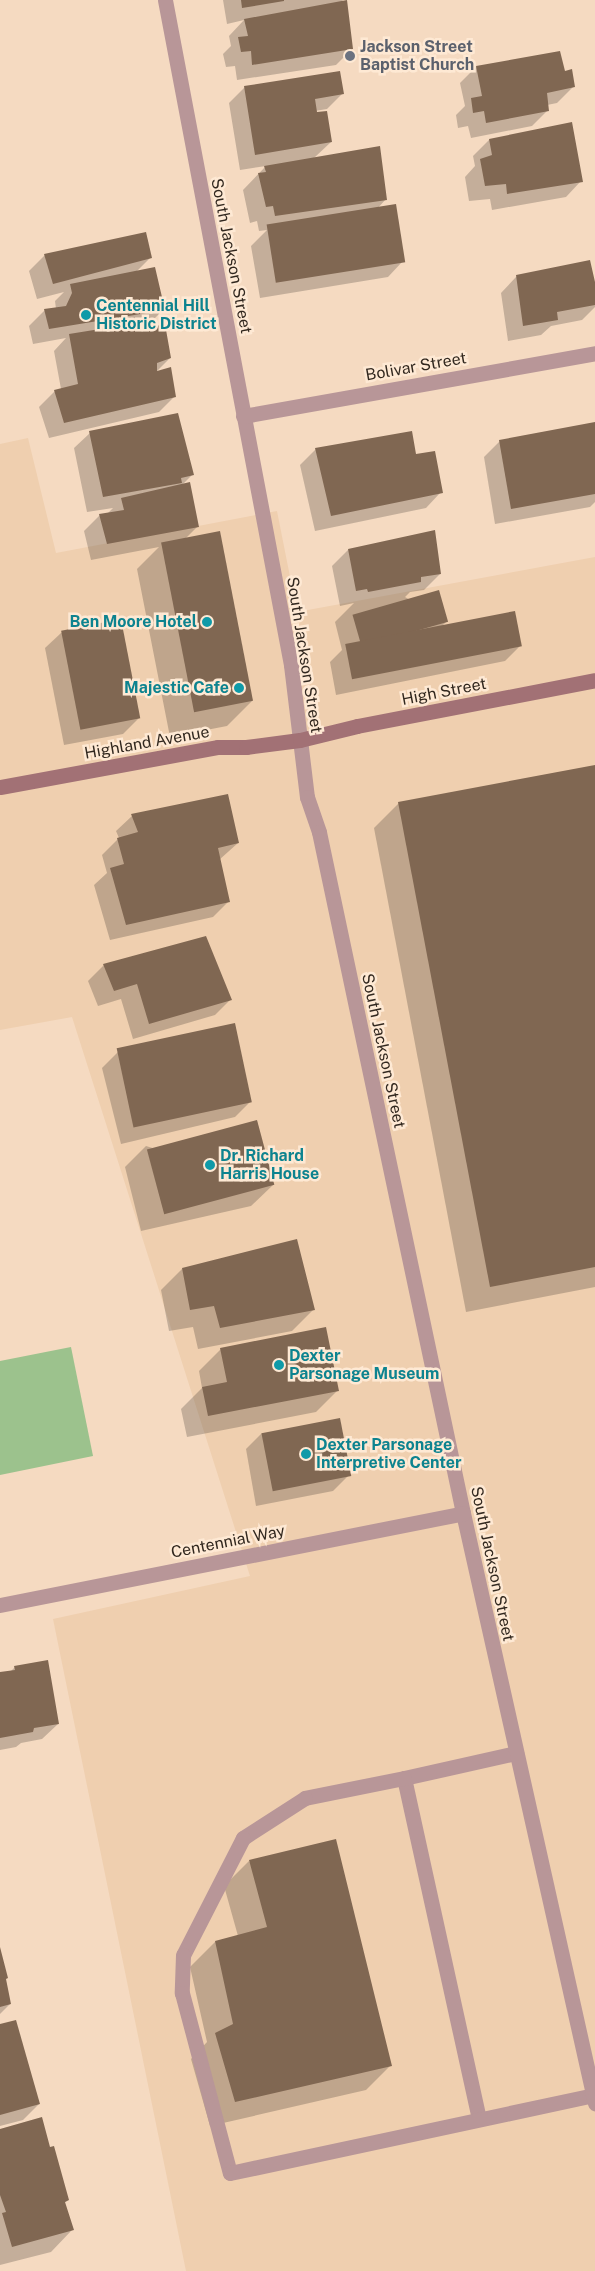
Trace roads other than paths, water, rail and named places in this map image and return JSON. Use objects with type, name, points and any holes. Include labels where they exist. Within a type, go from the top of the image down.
[{"type":"main road","name":"High Street","points":[[300,740],[357,726],[595,680]]},
{"type":"main road","name":"Highland Avenue","points":[[0,787],[218,747],[246,747],[300,740]]},
{"type":"street","name":"South Jackson Street","points":[[165,0],[291,665],[308,797],[321,842],[463,1514],[594,2099]]},
{"type":"street","name":"Bolivar Street","points":[[243,416],[595,353]]},
{"type":"street","name":"Centennial Way","points":[[0,1604],[463,1514]]},
{"type":"street","points":[[516,1753],[305,1798],[243,1838],[183,1955],[182,1993],[230,2173],[479,2119],[594,2099]]},
{"type":"street","points":[[404,1778],[479,2119]]},
{"type":"place","name":"Jackson Street Baptist Church","points":[[350,56]]},
{"type":"place","name":"Centennial Hill Historic District","points":[[86,315]]},
{"type":"place","name":"Ben Moore Hotel","points":[[207,622]]},
{"type":"place","name":"Majestic Cafe","points":[[239,688]]},
{"type":"place","name":"Dr. Richard Harris House","points":[[210,1165]]},
{"type":"place","name":"Dexter Parsonage Museum","points":[[279,1365]]},
{"type":"place","name":"Dexter Parsonage Interpretive Center","points":[[306,1454]]}]
